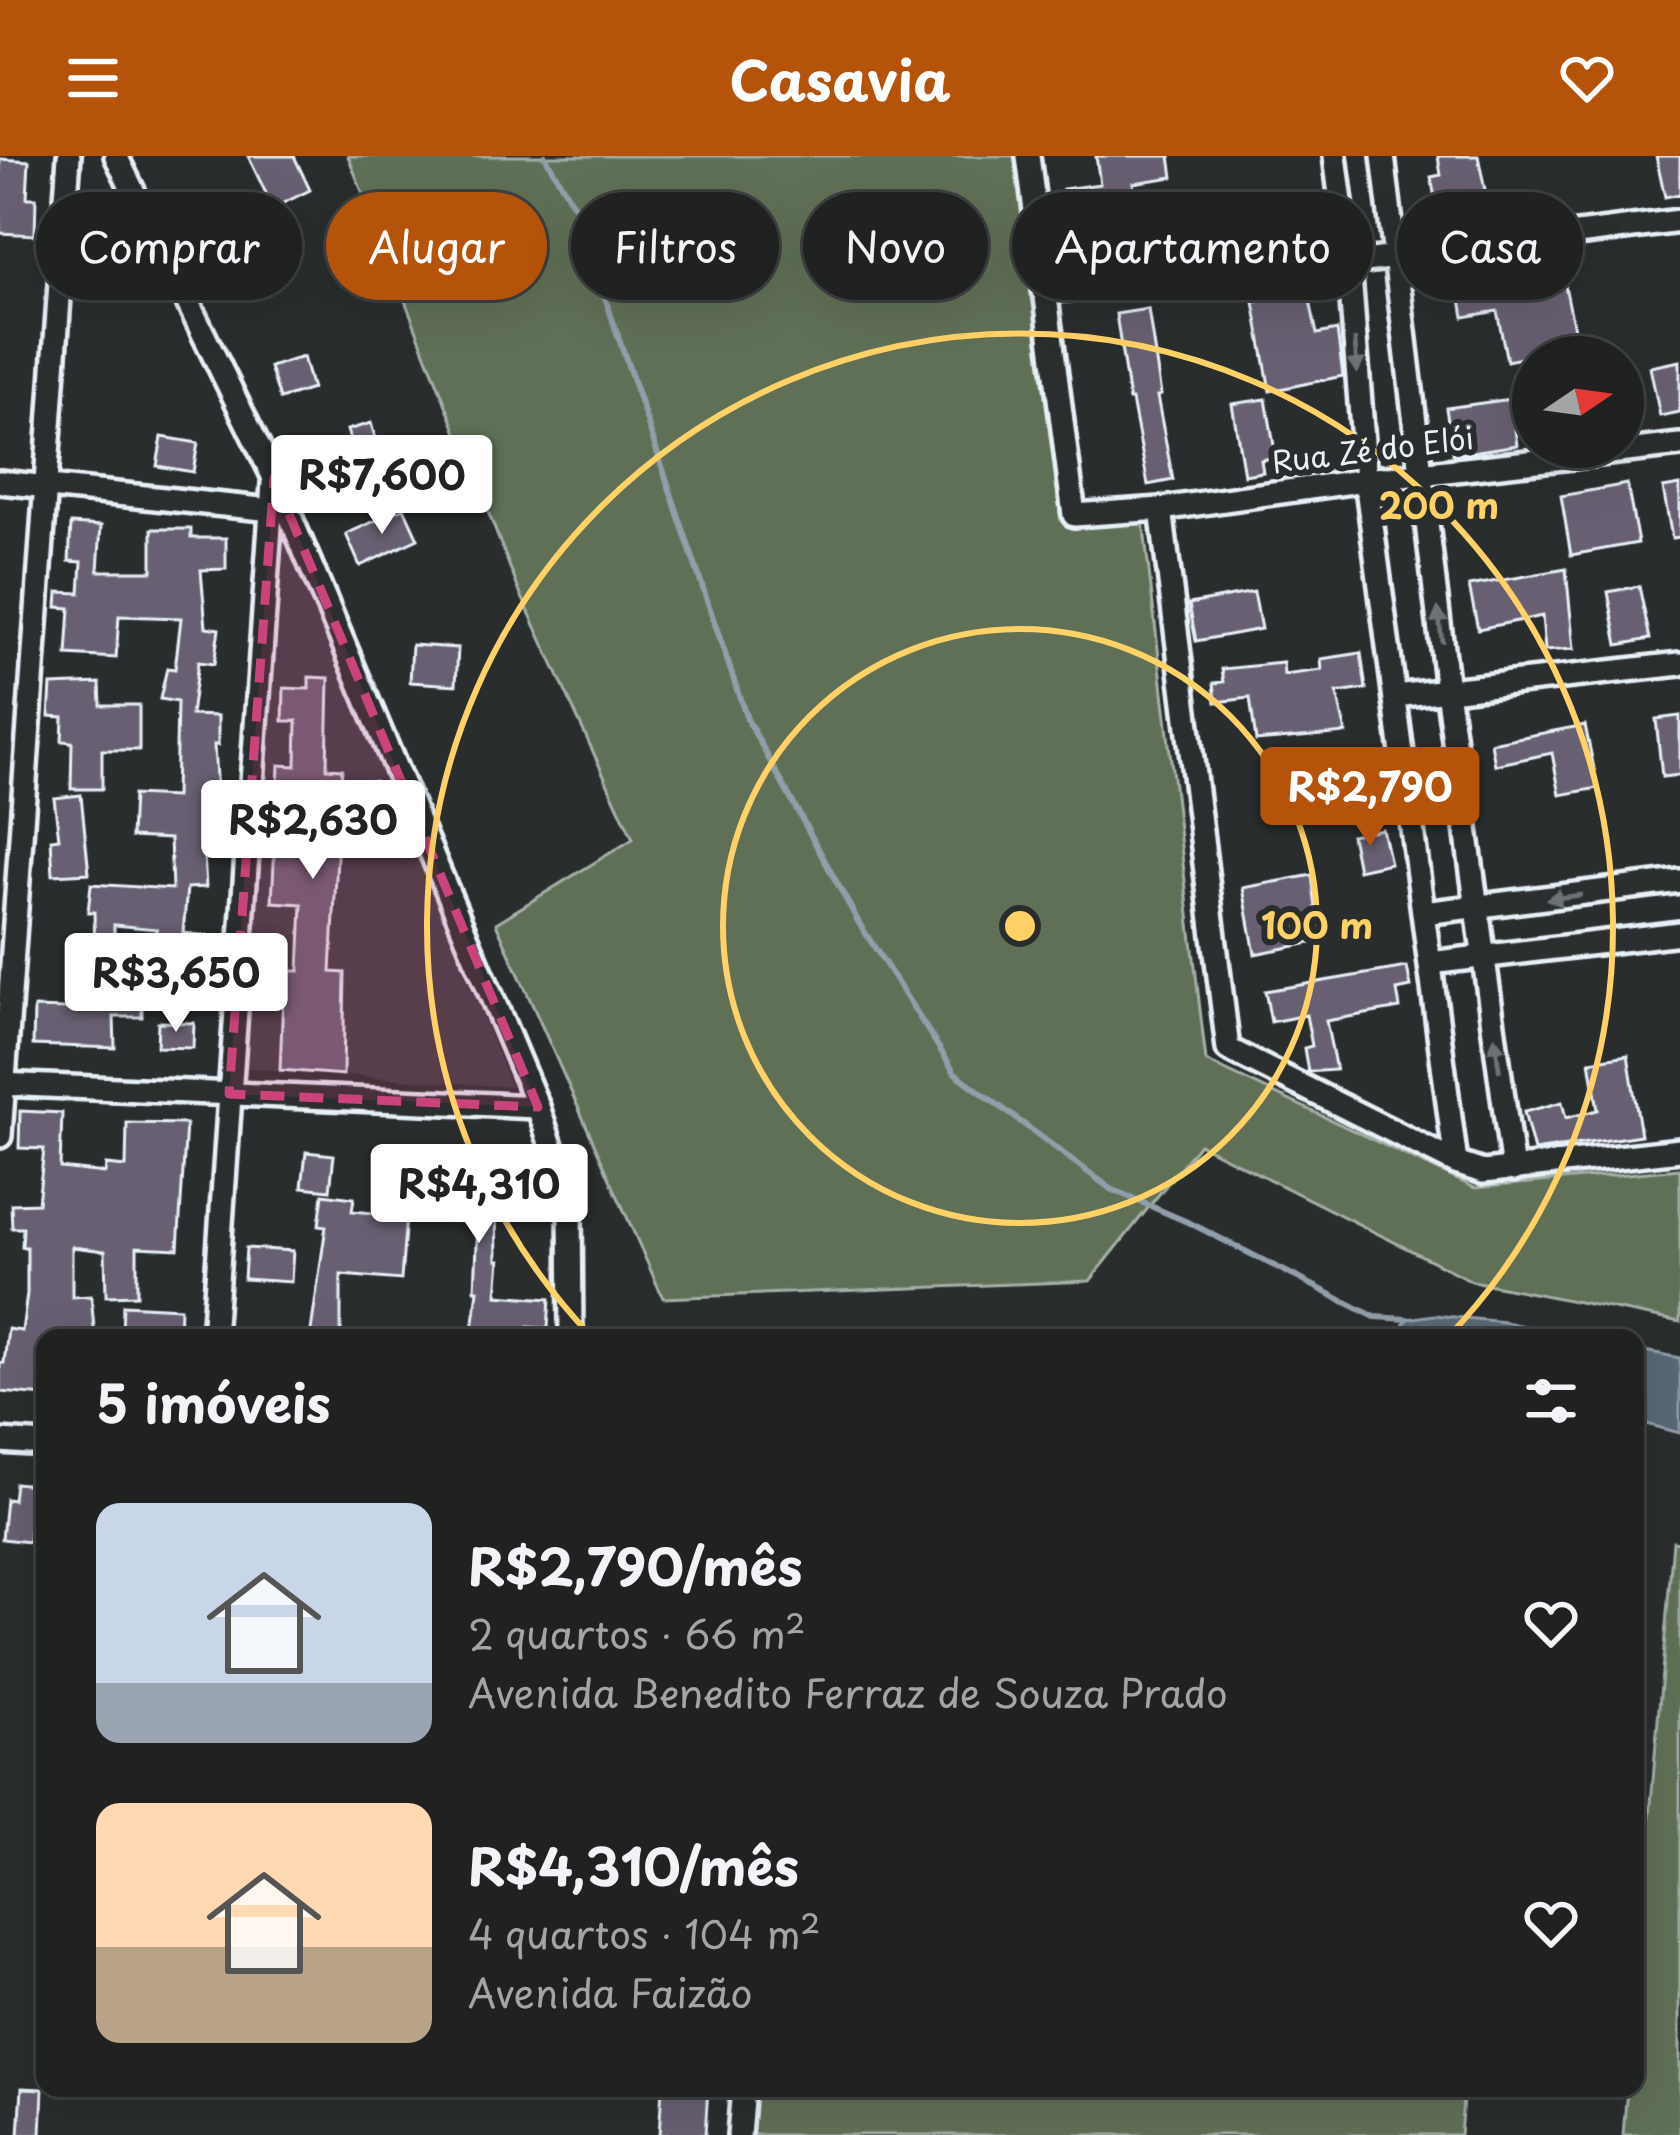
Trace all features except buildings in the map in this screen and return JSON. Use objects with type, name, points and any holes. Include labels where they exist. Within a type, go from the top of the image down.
[{"type":"street","points":[[0,1136],[69,156]]},
{"type":"street","points":[[116,156],[274,478],[538,1107],[570,1201],[571,1329]]},
{"type":"street","points":[[1028,156],[1032,192]]},
{"type":"street","points":[[1336,156],[1340,192]]},
{"type":"street","points":[[1383,156],[1447,690],[1513,1170]]},
{"type":"street","points":[[1373,260],[1680,220]]},
{"type":"street","name":"Rua Zé do Elói","points":[[1044,300],[1074,514],[1161,509],[1366,480],[1680,445]]},
{"type":"street","points":[[1352,300],[1366,480],[1456,1163]]},
{"type":"street","points":[[214,1329],[274,478]]},
{"type":"street","points":[[0,482],[272,510]]},
{"type":"street","points":[[1161,509],[1228,1049],[1456,1163],[1483,1172],[1680,1150]]},
{"type":"street","points":[[1394,696],[1680,664]]},
{"type":"street","points":[[1424,913],[1680,881]]},
{"type":"street","points":[[1430,962],[1680,933]]},
{"type":"street","points":[[2,1084],[538,1107]]},
{"type":"street","points":[[0,1441],[36,1443]]},
{"type":"street","points":[[740,2135],[742,2097]]},
{"type":"highlighted area","points":[[274,478],[538,1107],[229,1094]]},
{"type":"shaded area","points":[[282,524],[511,1087],[246,1068]]},
{"type":"green space","points":[[348,156],[1014,156],[1019,192],[1012,192],[1012,300],[1033,300],[1061,521],[1143,520],[1206,1061],[1475,1188],[1680,1169],[1680,1322],[1472,1281],[1199,1144],[1090,1281],[663,1298],[496,923],[633,839],[518,588],[405,300],[547,300],[547,192],[362,192]]},
{"type":"green space","points":[[1673,1541],[1680,1542],[1680,2135],[1623,2135],[1626,2097],[1644,2097],[1644,1887]]},
{"type":"green space","points":[[754,2097],[1463,2097],[1460,2135],[752,2135]]},
{"type":"water","points":[[1434,1315],[1538,1329],[1401,1329],[1407,1319]]},
{"type":"water","points":[[1644,1351],[1680,1358],[1680,1433],[1644,1423]]},
{"type":"waterway","points":[[545,156],[575,208],[747,719],[859,923],[955,1073],[1111,1189],[1192,1224],[1375,1317],[1407,1319]]}]
